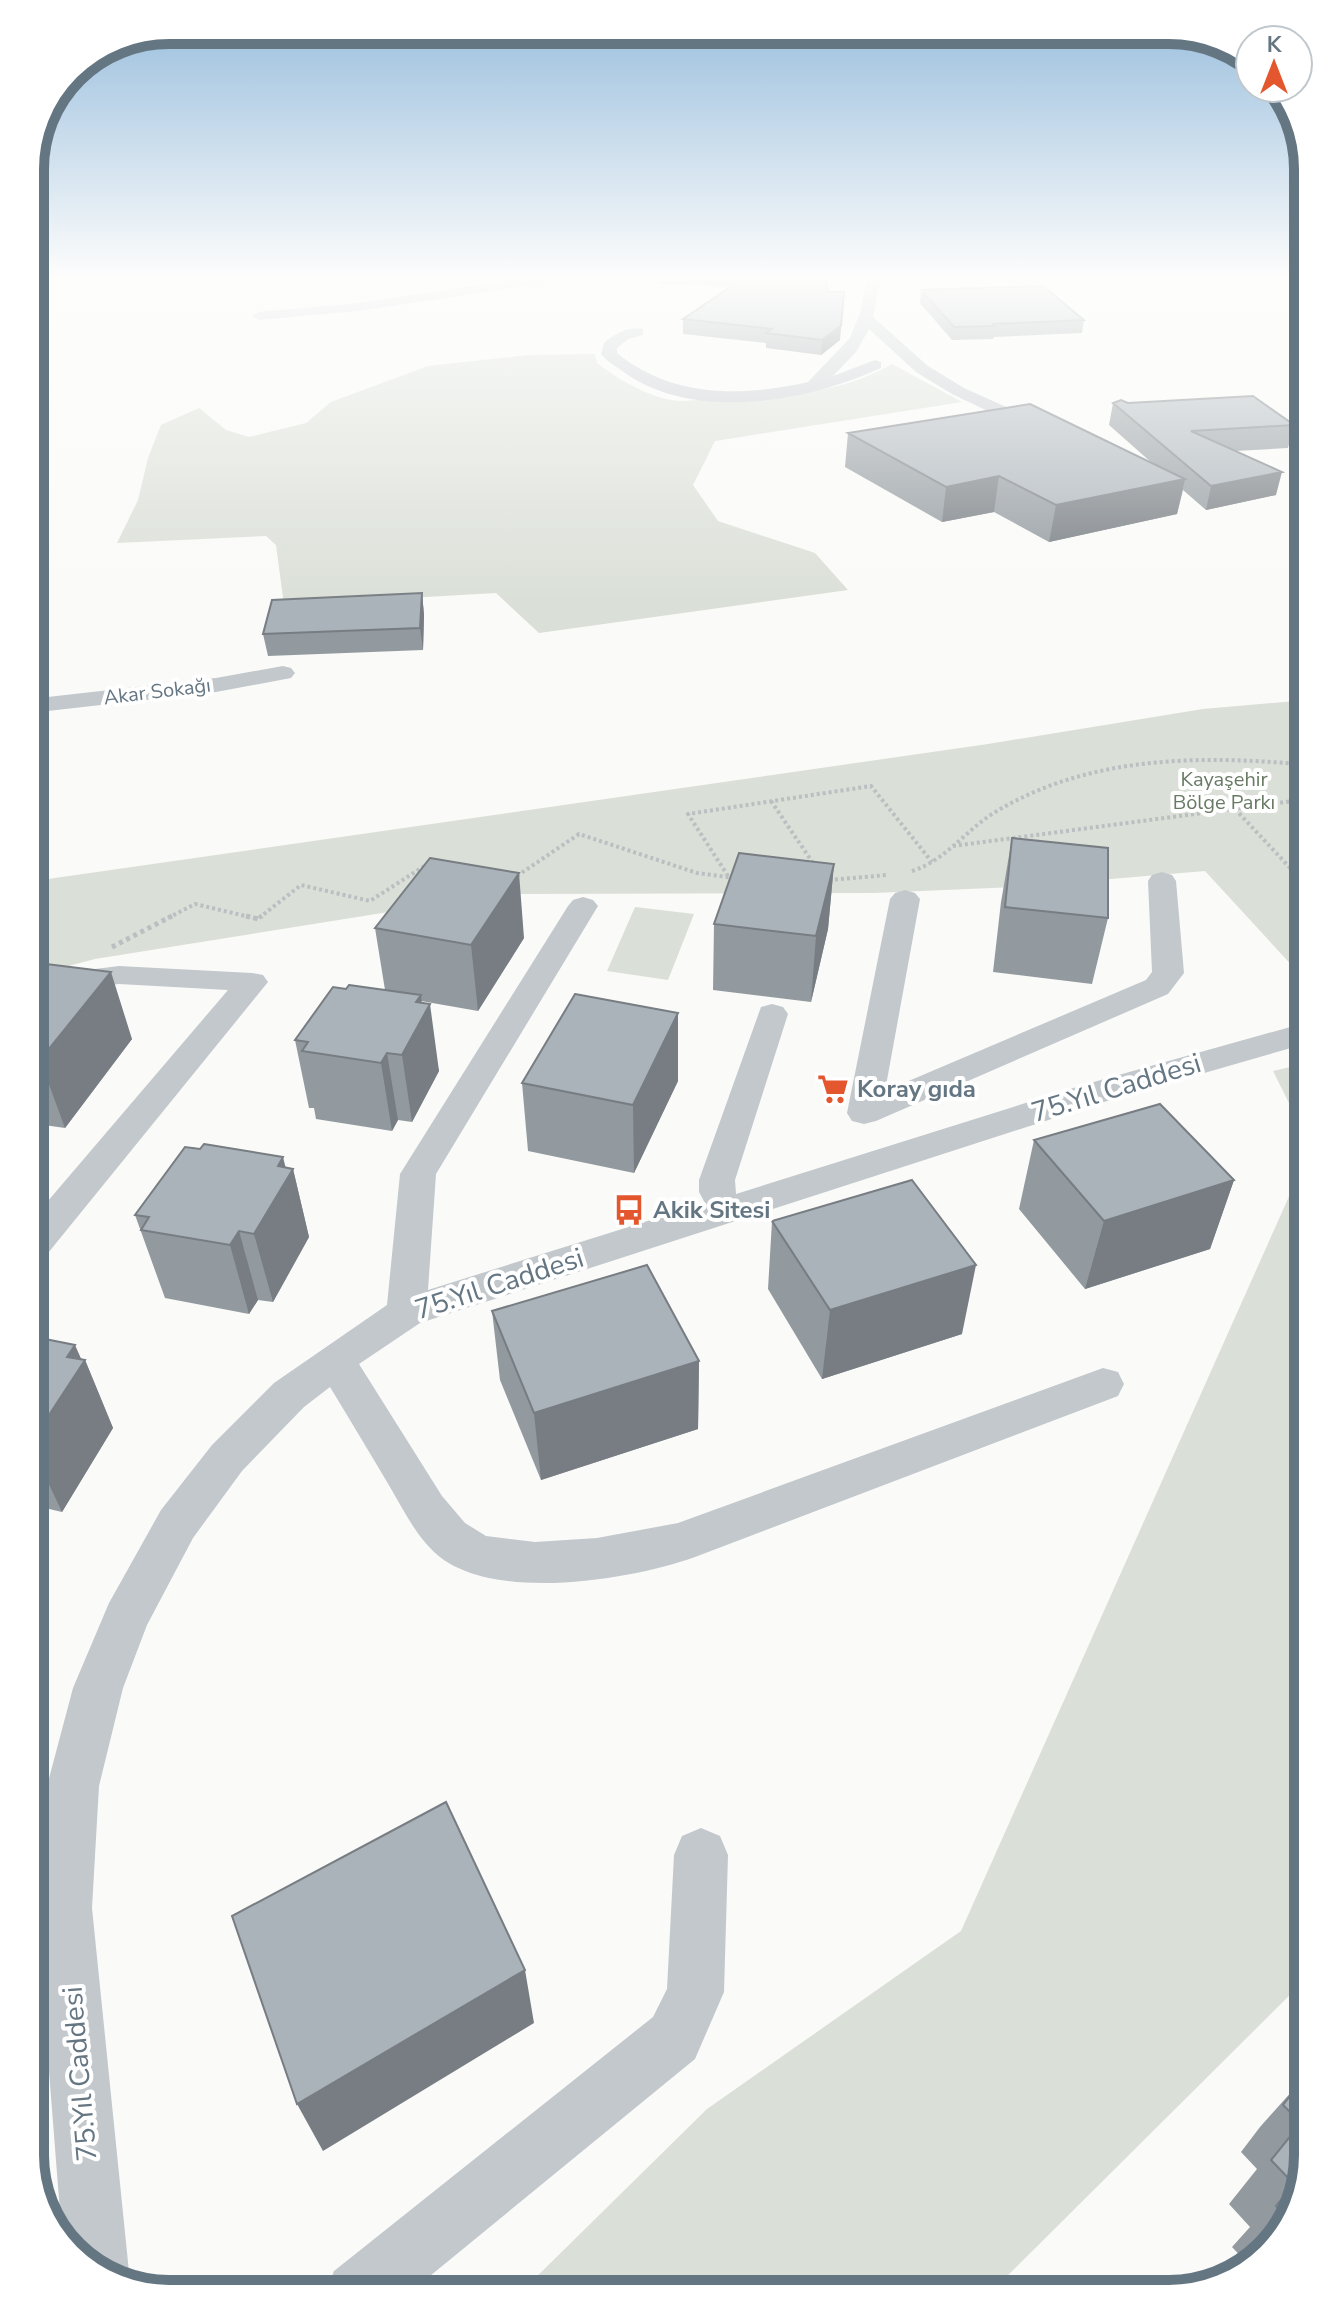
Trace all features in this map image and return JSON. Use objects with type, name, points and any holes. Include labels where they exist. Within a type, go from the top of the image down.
[{"type":"street","points":[[665,387],[726,394],[814,387]]},
{"type":"street","points":[[952,387],[1055,435]]},
{"type":"street","name":"Akar Sokağı","points":[[44,705],[283,673]]},
{"type":"street","points":[[44,720],[97,699]]},
{"type":"street","points":[[864,1113],[1157,987],[1168,973],[1162,881]]},
{"type":"street","points":[[875,1163],[864,1113],[899,882]]},
{"type":"street","points":[[406,1312],[418,1174],[583,906]]},
{"type":"street","points":[[44,986],[119,975],[252,982],[44,1231]]},
{"type":"street","points":[[727,1210],[717,1192],[717,1180],[772,1014]]},
{"type":"street","name":"75.Yıl Caddesi","points":[[88,2249],[47,1914],[73,1786],[98,1688],[126,1618],[177,1524],[227,1458],[289,1395],[406,1312],[1095,1093],[1294,1036]]},
{"type":"street","points":[[335,1360],[430,1515],[458,1544],[500,1560],[556,1562],[615,1557],[679,1543],[1103,1384]]},
{"type":"street","points":[[374,2280],[674,2038],[695,1992],[701,1855]]},
{"type":"path","points":[[824,880],[899,882],[932,862],[992,814],[1030,792],[1108,768],[1158,760],[1217,757],[1294,764]]},
{"type":"path","points":[[728,877],[688,814],[871,786],[932,862]]},
{"type":"path","points":[[771,801],[815,867]]},
{"type":"path","points":[[952,846],[1294,801]]},
{"type":"path","points":[[1235,809],[1294,872]]},
{"type":"path","points":[[506,883],[579,834],[697,873],[741,878]]},
{"type":"path","points":[[100,953],[195,904],[258,919],[301,885],[370,901],[435,860]]},
{"type":"green space","points":[[370,387],[636,387],[669,400],[690,401],[830,387],[935,387],[962,402],[715,441],[693,485],[718,521],[815,553],[848,590],[539,633],[496,593],[284,605],[276,545],[266,536],[117,543],[138,500],[148,458],[161,425],[199,408],[226,430],[249,437],[306,423],[331,402]]},
{"type":"green space","name":"Kayaşehir Bölge Parkı","points":[[1294,701],[1294,968],[1205,871],[1015,887],[874,893],[501,894],[95,959],[44,972],[44,880],[48,879],[988,744],[1203,709]]},
{"type":"green space","points":[[635,907],[694,914],[668,980],[607,971]]},
{"type":"green space","points":[[1294,1066],[1294,1113],[1273,1071]]},
{"type":"green space","points":[[1294,1185],[1294,1991],[1003,2280],[533,2280],[707,2109],[961,1931]]},
{"type":"building","points":[[1253,396],[1294,425],[1191,431],[1282,472],[1211,486],[1113,403],[1121,400],[1128,403]]},
{"type":"building","points":[[1030,404],[1185,479],[1056,505],[999,476],[946,487],[848,433]]},
{"type":"building","points":[[422,593],[420,628],[263,634],[272,600]]},
{"type":"building","points":[[1012,838],[1108,848],[1108,918],[1005,907]]},
{"type":"building","points":[[739,853],[834,864],[816,936],[714,924]]},
{"type":"building","points":[[430,858],[519,873],[471,945],[375,928]]},
{"type":"building","points":[[44,964],[111,972],[44,1055]]},
{"type":"building","points":[[349,985],[421,995],[416,1002],[430,1004],[402,1055],[387,1053],[381,1063],[302,1051],[308,1042],[295,1040],[333,987],[346,989]]},
{"type":"building","points":[[575,994],[678,1013],[633,1105],[522,1083]]},
{"type":"building","points":[[1160,1104],[1234,1180],[1104,1221],[1034,1140]]},
{"type":"building","points":[[204,1144],[283,1157],[278,1166],[293,1169],[254,1234],[239,1231],[230,1245],[141,1230],[149,1217],[135,1215],[185,1147],[200,1149]]},
{"type":"building","points":[[912,1180],[976,1265],[830,1310],[772,1221]]},
{"type":"building","points":[[647,1265],[699,1361],[534,1413],[492,1311]]},
{"type":"building","points":[[44,1339],[75,1345],[67,1357],[85,1360],[44,1423]]},
{"type":"building","points":[[446,1802],[525,1970],[297,2104],[232,1916]]},
{"type":"building","points":[[1294,2091],[1294,2116],[1283,2105]]},
{"type":"building","points":[[1294,2132],[1291,2181],[1271,2160]]},
{"type":"building","points":[[1289,2190],[1280,2211],[1276,2206]]},
{"type":"place","name":"Koray gıda","points":[[833,1089]]},
{"type":"place","name":"Akik Sitesi","points":[[629,1210]]}]
